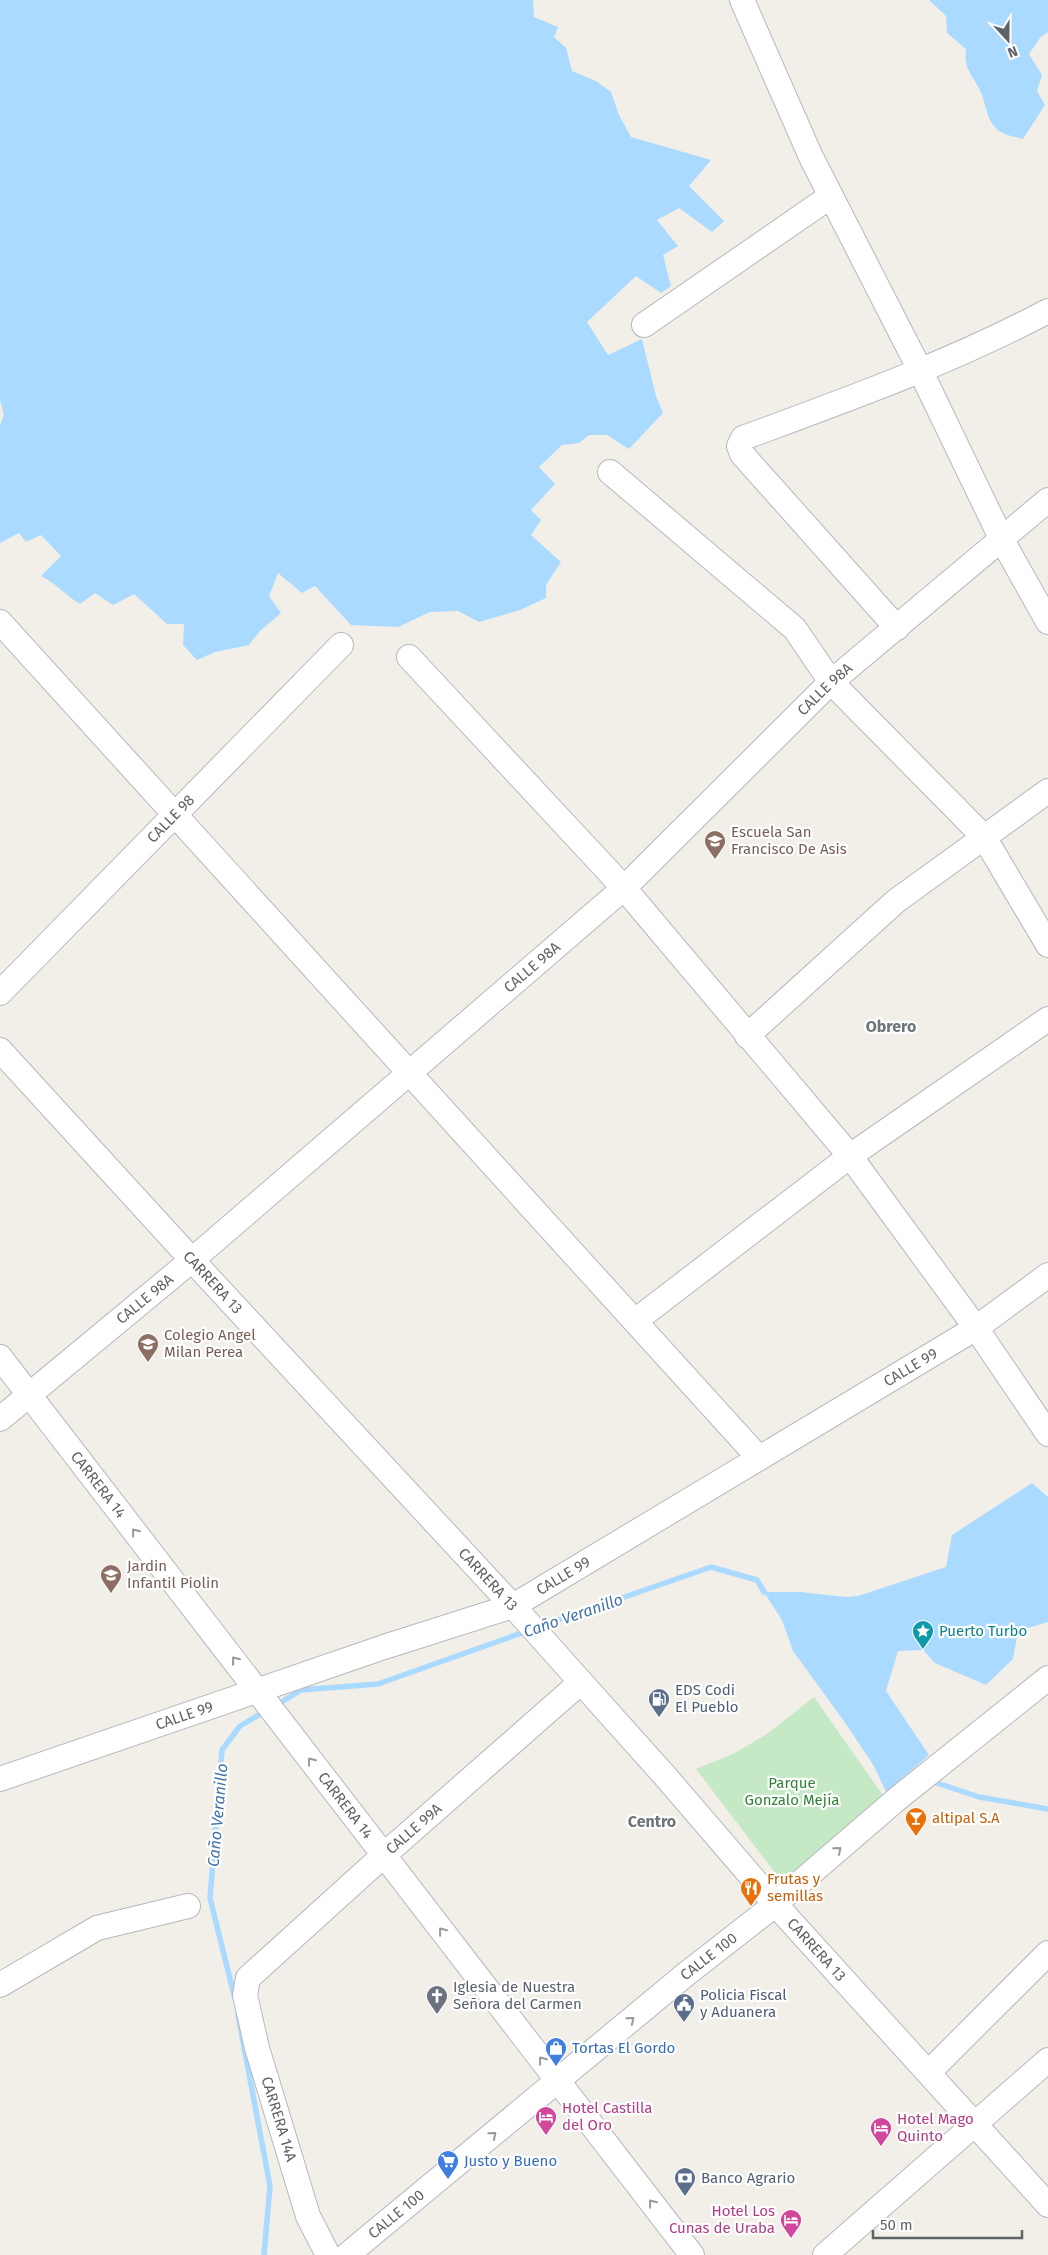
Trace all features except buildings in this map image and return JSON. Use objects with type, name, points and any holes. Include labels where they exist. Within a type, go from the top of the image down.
[{"type":"street","points":[[742,0],[811,157],[921,372],[1002,540],[1048,622]]},
{"type":"street","points":[[644,325],[831,196]]},
{"type":"street","points":[[897,628],[742,454],[739,446],[743,438],[921,372],[1000,337],[1048,311]]},
{"type":"street","points":[[610,472],[795,629],[832,682],[984,837],[1048,945]]},
{"type":"street","name":"CALLE 98A","points":[[0,1419],[192,1260],[624,888],[832,682],[1048,500]]},
{"type":"street","points":[[0,622],[759,1458]]},
{"type":"street","name":"CALLE 98","points":[[0,994],[341,645]]},
{"type":"street","points":[[409,657],[624,888],[850,1156],[976,1328],[1048,1434]]},
{"type":"street","points":[[747,1036],[896,901],[1048,791]]},
{"type":"street","points":[[635,1321],[850,1156],[1048,1019]]},
{"type":"street","name":"CARRERA 13","points":[[0,1050],[517,1610],[665,1776],[775,1904],[929,2072],[1048,2206]]},
{"type":"street","name":"CALLE 99","points":[[0,1779],[267,1702],[517,1610],[759,1458],[976,1328],[1048,1275]]},
{"type":"street","name":"CARRERA 14","points":[[0,1357],[692,2255]]},
{"type":"street","name":"CALLE 100","points":[[347,2255],[775,1904],[897,1799],[1048,1678]]},
{"type":"street","name":"CALLE 99A","points":[[248,1978],[384,1855],[581,1682]]},
{"type":"street","points":[[0,1985],[97,1928],[188,1906]]},
{"type":"street","points":[[929,2072],[1048,1952]]},
{"type":"street","name":"CARRERA 14A","points":[[248,1978],[246,1995],[257,2048],[308,2216],[328,2255]]},
{"type":"street","points":[[826,2255],[1048,2060]]},
{"type":"green space","name":"Parque Gonzalo Mejía","points":[[814,1697],[884,1797],[782,1882],[696,1769],[733,1754],[767,1734]]},
{"type":"water","points":[[0,0],[533,0],[534,17],[558,27],[554,37],[566,48],[572,71],[596,81],[611,92],[619,115],[631,137],[711,160],[689,186],[724,221],[712,232],[679,208],[657,220],[678,246],[663,255],[671,286],[661,293],[636,276],[587,322],[608,355],[642,339],[656,396],[663,413],[629,449],[607,435],[589,435],[579,443],[562,445],[539,467],[555,484],[531,510],[541,520],[531,535],[561,562],[546,585],[546,598],[520,610],[479,622],[458,611],[430,612],[398,627],[351,625],[315,586],[302,593],[278,573],[269,596],[281,613],[260,631],[249,645],[215,652],[197,660],[183,645],[184,624],[167,624],[134,594],[113,605],[95,593],[80,604],[41,576],[61,556],[41,535],[26,542],[19,533],[0,543],[0,425],[4,415],[0,400]]},
{"type":"water","points":[[929,0],[1048,0],[1048,32],[1040,38],[1029,54],[1042,75],[1037,91],[1045,105],[1023,139],[1003,133],[993,124],[982,95],[966,63],[966,49],[947,33],[946,16]]},
{"type":"water","points":[[1032,1483],[1048,1497],[1048,1622],[1018,1631],[1013,1659],[986,1685],[935,1663],[923,1650],[898,1651],[886,1691],[929,1755],[886,1792],[874,1766],[793,1651],[782,1620],[764,1592],[800,1592],[846,1597],[858,1596],[946,1567],[952,1535]]},
{"type":"waterway","name":"Caño Veranillo","points":[[538,1627],[711,1567],[757,1580],[764,1592]]},
{"type":"waterway","name":"Caño Veranillo","points":[[275,1706],[301,1690],[378,1684],[527,1631]]},
{"type":"waterway","name":"Caño Veranillo","points":[[235,1999],[210,1898],[222,1750],[240,1726],[267,1710]]},
{"type":"waterway","points":[[931,1781],[979,1797],[1048,1809]]},
{"type":"waterway","name":"Caño Veranillo","points":[[238,2015],[270,2186],[264,2255]]},
{"type":"place","name":"Escuela San Francisco De Asis","points":[[715,860]]},
{"type":"place","name":"Colegio Angel Milan Perea","points":[[148,1363]]},
{"type":"place","name":"Jardin Infantil Piolin","points":[[111,1594]]},
{"type":"place","name":"Puerto Turbo","points":[[923,1650]]},
{"type":"place","name":"EDS Codi El Pueblo","points":[[659,1718]]},
{"type":"place","name":"altipal S.A","points":[[916,1837]]},
{"type":"place","name":"Frutas y semillas","points":[[751,1907]]},
{"type":"place","name":"Iglesia de Nuestra Señora del Carmen","points":[[437,2015]]},
{"type":"place","name":"Policia Fiscal y Aduanera","points":[[684,2023]]},
{"type":"place","name":"Tortas El Gordo","points":[[556,2067]]},
{"type":"place","name":"Hotel Castilla del Oro","points":[[546,2136]]},
{"type":"place","name":"Hotel Mago Quinto","points":[[881,2147]]},
{"type":"place","name":"Justo y Bueno","points":[[448,2180]]},
{"type":"place","name":"Banco Agrario","points":[[685,2197]]},
{"type":"place","name":"Hotel Los Cunas de Uraba","points":[[791,2239]]},
{"type":"district","name":"Obrero","points":[[891,1026]]},
{"type":"district","name":"Centro","points":[[652,1821]]}]
